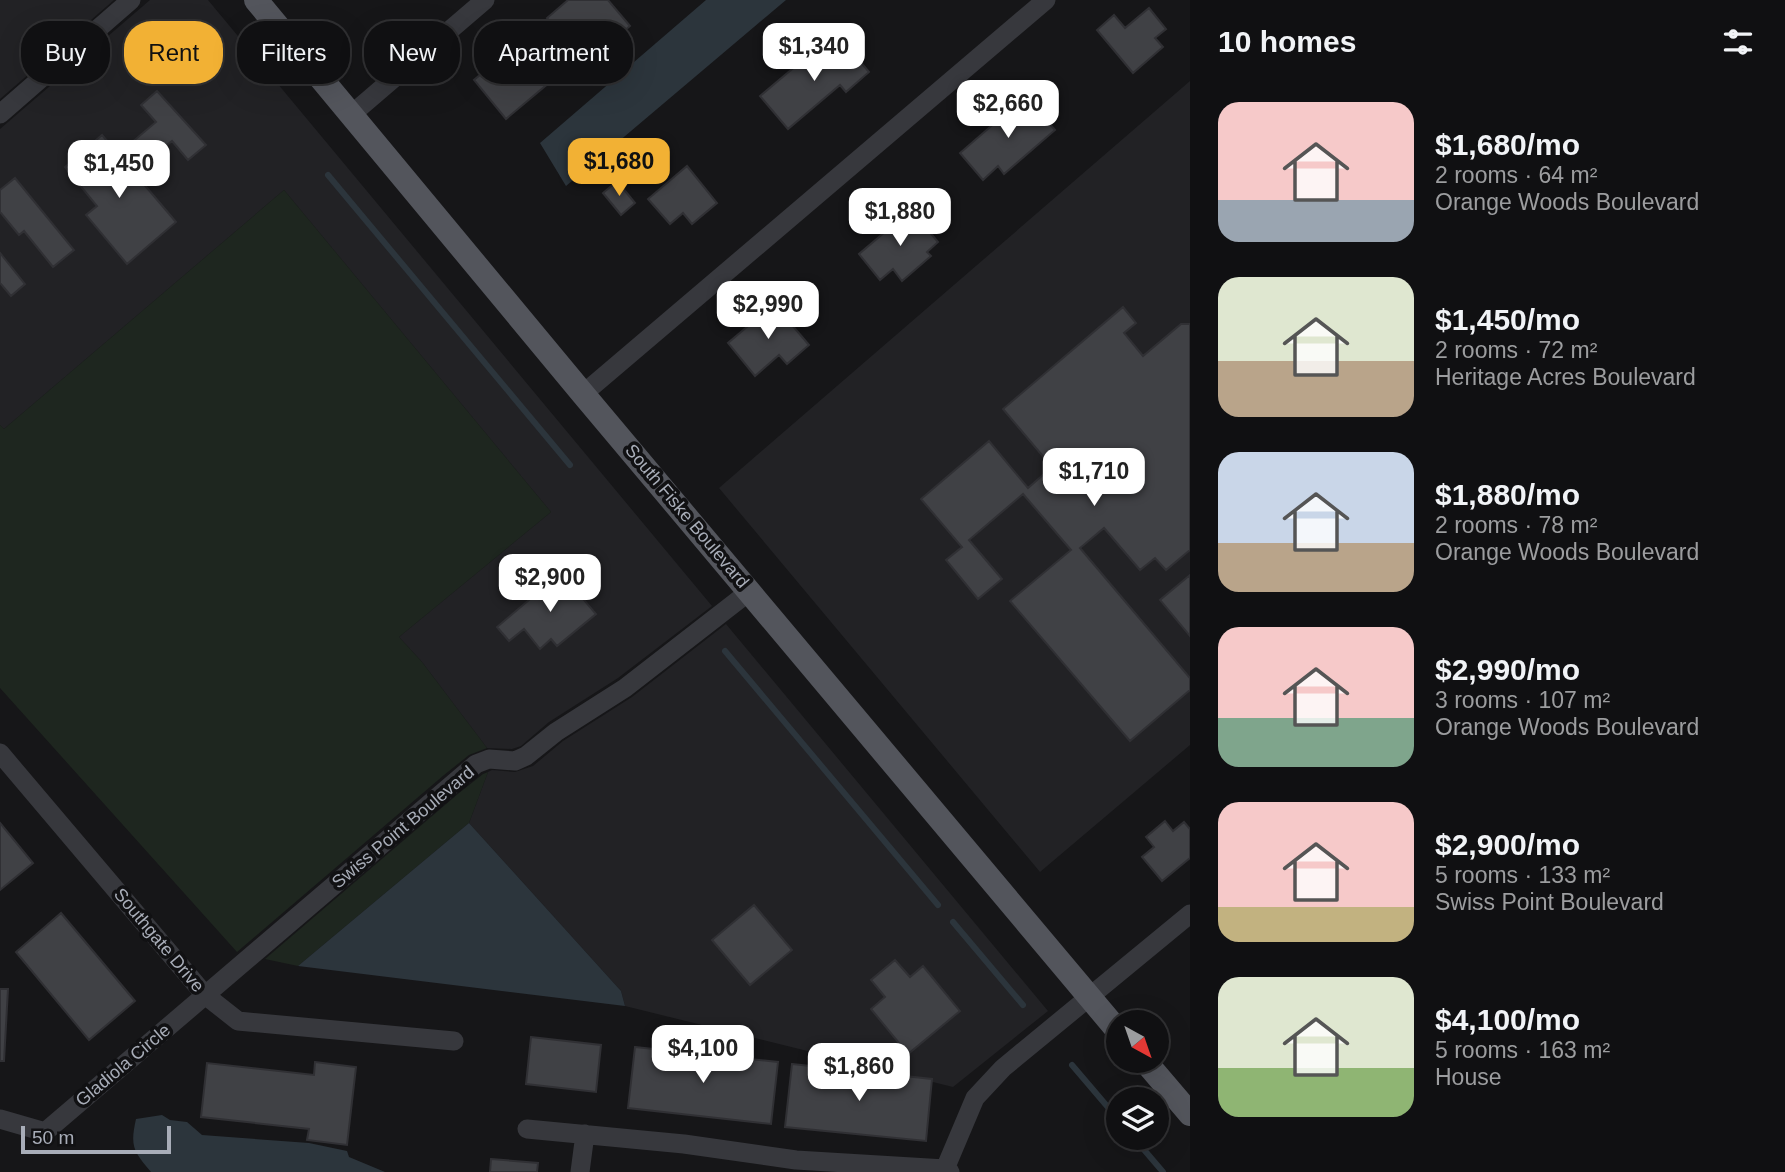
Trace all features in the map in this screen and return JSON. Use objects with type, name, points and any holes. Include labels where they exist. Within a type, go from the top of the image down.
[{"type":"main road","name":"South Fiske Boulevard","points":[[256,0],[1106,1017]]},
{"type":"main road","points":[[1155,1073],[1190,1114]]},
{"type":"street","points":[[0,114],[131,0]]},
{"type":"street","points":[[352,114],[485,0]]},
{"type":"street","points":[[583,394],[1046,0]]},
{"type":"street","name":"Swiss Point Boulevard","points":[[205,995],[476,764],[489,759],[515,761],[526,756],[556,732],[625,688],[750,591]]},
{"type":"street","name":"Southgate Drive","points":[[0,753],[205,995],[238,1021],[454,1041]]},
{"type":"street","points":[[527,1129],[684,1144],[796,1160],[948,1171],[975,1098],[1003,1068],[1190,914]]},
{"type":"street","name":"Gladiola Circle","points":[[0,1119],[45,1132],[205,995]]},
{"type":"street","points":[[580,1172],[585,1134]]},
{"type":"shaded area","points":[[0,0],[114,0],[90,21],[21,21],[21,81],[0,99]]},
{"type":"shaded area","points":[[150,0],[208,0],[237,35],[237,84],[278,84],[712,606],[618,678],[549,722],[521,746],[512,749],[487,748],[422,662],[399,637],[551,512],[284,190],[4,429],[0,425],[0,129],[52,84],[110,84],[110,34],[124,22],[124,84],[223,84],[223,21],[126,21]]},
{"type":"shaded area","points":[[706,0],[786,0],[566,186],[540,143],[608,84],[633,84],[633,63]]},
{"type":"shaded area","points":[[1190,81],[1190,745],[1040,872],[719,488]]},
{"type":"shaded area","points":[[284,190],[551,512],[399,637],[422,662],[487,748],[469,755],[444,775],[237,952],[0,688],[0,425],[4,429]]},
{"type":"shaded area","points":[[726,624],[1048,1011],[953,1087],[625,1006],[621,991],[469,823],[488,772],[515,772],[533,766],[563,741],[632,697]]},
{"type":"shaded area","points":[[488,772],[469,823],[298,966],[265,959],[459,793]]},
{"type":"shaded area","points":[[469,823],[621,991],[625,1006],[298,966]]},
{"type":"shaded area","points":[[162,1115],[170,1120],[187,1122],[202,1135],[309,1143],[347,1151],[349,1157],[385,1172],[151,1172],[134,1148],[134,1128],[136,1119]]},
{"type":"building","points":[[568,0],[608,0],[626,21],[550,21],[547,18]]},
{"type":"building","points":[[1149,8],[1166,29],[1155,38],[1163,47],[1133,73],[1097,30],[1114,15],[1125,28]]},
{"type":"building","points":[[841,39],[869,72],[846,92],[840,85],[788,129],[760,96],[810,54],[815,61]]},
{"type":"building","points":[[477,84],[548,84],[506,119]]},
{"type":"building","points":[[157,91],[206,145],[188,160],[172,141],[134,172],[118,154],[156,122],[141,105]]},
{"type":"building","points":[[1026,96],[1055,130],[1004,174],[998,166],[983,180],[960,153]]},
{"type":"building","points":[[102,135],[176,222],[127,264],[86,215],[97,206],[65,167]]},
{"type":"building","points":[[687,166],[717,203],[692,224],[683,213],[670,224],[648,199]]},
{"type":"building","points":[[15,178],[74,250],[53,267],[24,231],[19,235],[0,212],[0,190]]},
{"type":"building","points":[[617,181],[635,203],[621,215],[603,193]]},
{"type":"building","points":[[911,210],[938,242],[927,252],[931,256],[902,281],[893,269],[880,280],[859,254]]},
{"type":"building","points":[[0,253],[25,284],[11,296],[0,283]]},
{"type":"building","points":[[774,304],[809,345],[787,364],[779,355],[755,376],[728,343]]},
{"type":"building","points":[[1123,307],[1136,323],[1124,333],[1143,356],[1181,324],[1190,324],[1190,550],[1166,570],[1155,558],[1140,570],[1104,528],[1080,548],[1190,678],[1190,690],[1130,741],[1010,601],[1071,550],[1023,494],[969,540],[1002,579],[978,599],[946,560],[962,547],[921,499],[989,441],[1028,488],[1052,467],[1003,409]]},
{"type":"building","points":[[561,573],[596,614],[557,646],[551,639],[540,649],[524,629],[509,641],[497,627]]},
{"type":"building","points":[[1190,575],[1190,636],[1160,600]]},
{"type":"building","points":[[1165,821],[1173,831],[1184,822],[1190,829],[1190,858],[1162,881],[1142,857],[1154,847],[1146,837]]},
{"type":"building","points":[[0,823],[33,863],[0,890]]},
{"type":"building","points":[[754,905],[792,950],[750,985],[712,940]]},
{"type":"building","points":[[61,913],[135,1001],[89,1040],[16,952]]},
{"type":"building","points":[[895,960],[910,977],[923,966],[960,1011],[908,1054],[871,1009],[885,997],[871,980]]},
{"type":"building","points":[[0,989],[8,989],[4,1061],[0,1061]]},
{"type":"building","points":[[531,1037],[601,1045],[596,1092],[526,1084]]},
{"type":"building","points":[[635,1047],[778,1062],[771,1124],[628,1108]]},
{"type":"building","points":[[315,1062],[356,1067],[347,1145],[307,1140],[309,1129],[201,1117],[207,1063],[314,1075]]},
{"type":"building","points":[[792,1064],[932,1079],[926,1141],[785,1127]]},
{"type":"building","points":[[491,1159],[538,1163],[537,1172],[490,1172]]},
{"type":"waterway","points":[[328,175],[570,465]]},
{"type":"waterway","points":[[725,651],[938,905]]},
{"type":"waterway","points":[[953,922],[1023,1005]]},
{"type":"waterway","points":[[1072,1065],[1106,1105]]},
{"type":"waterway","points":[[1144,1150],[1163,1172]]}]
